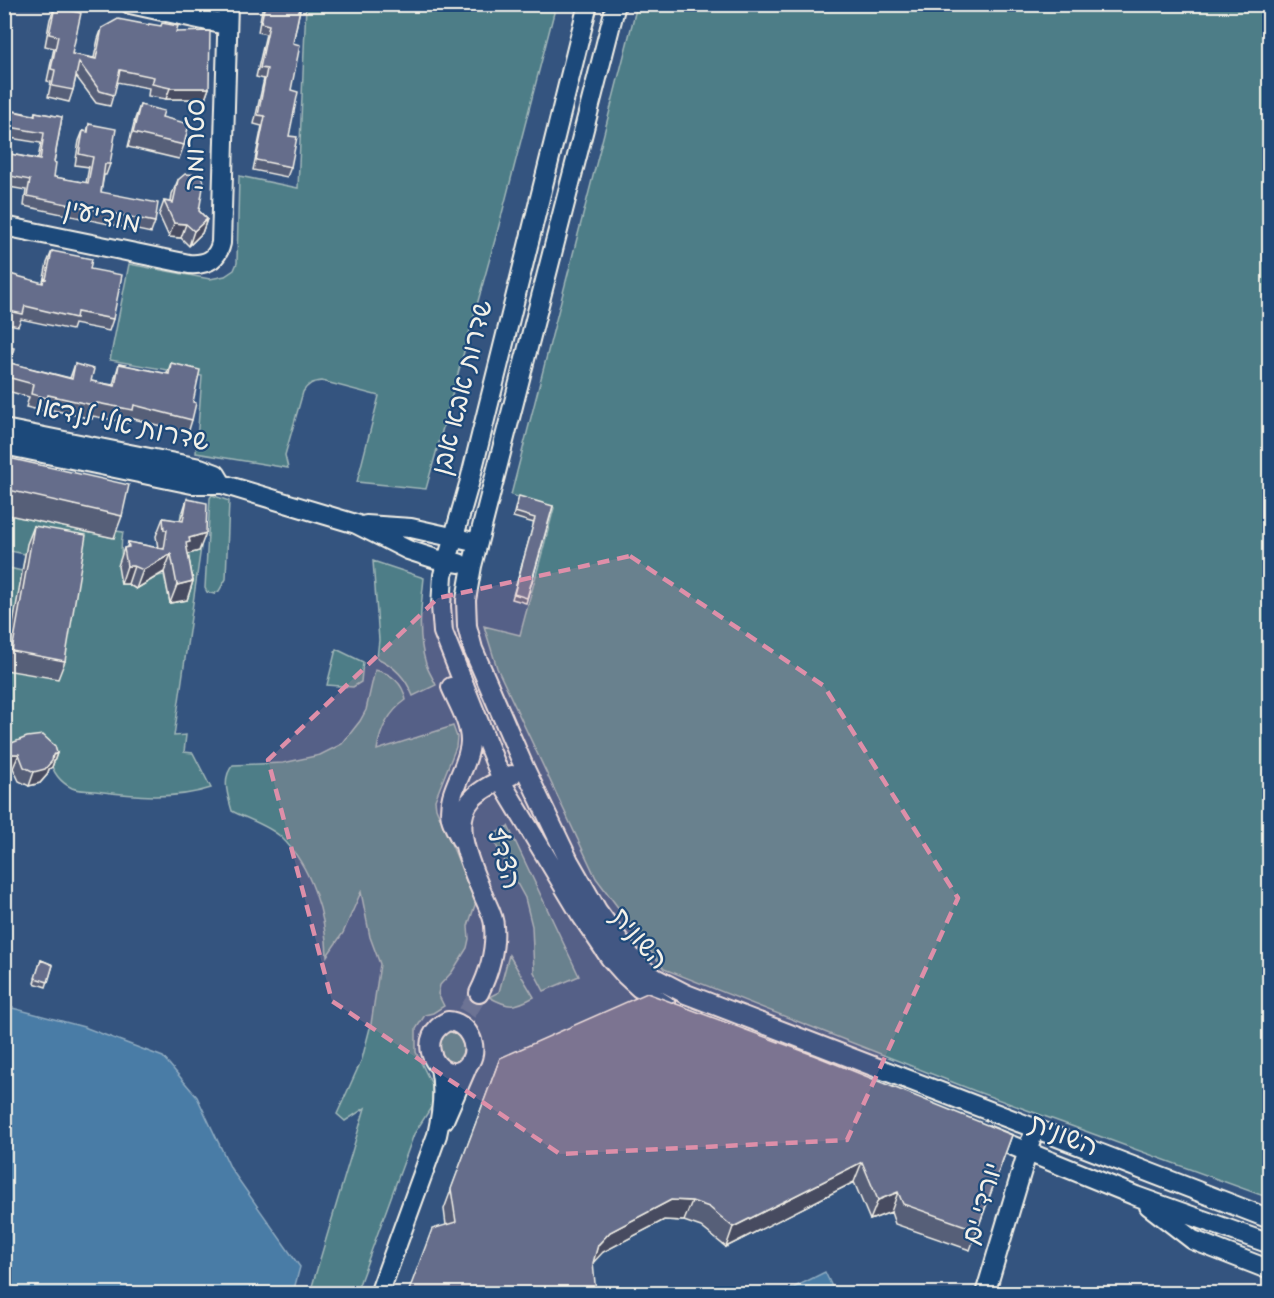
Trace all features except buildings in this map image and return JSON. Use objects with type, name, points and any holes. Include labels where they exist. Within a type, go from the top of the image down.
[{"type":"street","points":[[130,4],[226,25]]},
{"type":"street","name":"סטרומה","points":[[189,264],[202,265],[210,262],[222,243],[228,4]]},
{"type":"street","name":"שדרות אבא אבן","points":[[503,779],[443,633],[441,606],[453,538],[588,4]]},
{"type":"street","name":"שדרות אבא אבן","points":[[525,769],[472,648],[466,626],[466,600],[472,566],[616,4]]},
{"type":"street","name":"מודיעין","points":[[4,226],[189,264]]},
{"type":"street","name":"שדרות אלי לנדאו","points":[[4,429],[200,468],[216,474],[222,484]]},
{"type":"street","name":"שדרות אלי לנדאו","points":[[4,445],[192,484],[222,484],[356,524],[408,550],[427,556],[446,569],[472,566]]},
{"type":"street","points":[[423,531],[448,521],[462,507]]},
{"type":"street","name":"שדרות אלי לנדאו","points":[[356,524],[411,528],[478,543]]},
{"type":"street","points":[[443,633],[450,684],[469,731],[470,742],[467,757],[450,806],[451,818],[465,850]]},
{"type":"street","name":"הצדף","points":[[479,993],[492,956],[495,924],[465,850],[463,827],[468,804],[473,797],[525,769]]},
{"type":"street","name":"השונית","points":[[525,769],[569,861],[597,910],[636,962],[655,978],[686,994],[1269,1219]]},
{"type":"street","name":"השונית","points":[[503,779],[506,790],[581,915],[610,958],[639,988],[681,1013]]},
{"type":"street","points":[[380,1293],[441,1116],[443,1079],[430,1049],[434,1031],[440,1024],[464,1018],[473,1053],[454,1100],[436,1135]]},
{"type":"street","points":[[440,1068],[450,1073],[458,1072],[468,1065]]},
{"type":"street","name":"השונית","points":[[971,1129],[1136,1196],[1269,1244]]},
{"type":"street","name":"יורדי ים","points":[[986,1293],[1035,1129]]},
{"type":"street","points":[[1136,1196],[1192,1240],[1269,1270]]},
{"type":"highlighted area","points":[[630,556],[824,686],[958,898],[847,1140],[560,1154],[332,1001],[268,760],[438,598]]},
{"type":"green space","points":[[306,5],[556,5],[498,229],[426,489],[357,482],[379,396],[322,381],[309,385],[303,392],[285,455],[288,468],[196,453],[202,376],[110,360],[129,264],[210,279],[225,276],[234,270],[237,263],[239,176],[298,188]]},
{"type":"green space","points":[[637,5],[1269,5],[1269,1198],[975,1091],[664,969],[596,878],[497,668],[484,626],[520,635],[554,508],[511,495]]},
{"type":"green space","points":[[212,495],[229,501],[226,579],[219,591],[214,594],[207,592],[205,588]]},
{"type":"green space","points":[[181,513],[205,519],[174,736],[186,735],[184,752],[193,753],[211,788],[168,796],[78,790],[61,780],[55,773],[50,760],[5,757],[5,567],[22,571],[25,554],[5,550],[5,514],[114,538],[116,531],[123,532],[122,558],[128,584],[136,589],[157,576],[164,575],[170,603]]},
{"type":"green space","points":[[373,561],[424,578],[421,643],[427,667],[436,685],[413,696],[399,673],[377,658],[379,640]]},
{"type":"green space","points":[[336,649],[363,662],[361,682],[353,687],[327,685]]},
{"type":"green space","points":[[375,670],[395,680],[406,700],[386,722],[377,750],[453,726],[457,737],[456,747],[435,800],[436,808],[476,902],[468,926],[467,948],[452,972],[440,985],[438,994],[444,1006],[425,1015],[416,1029],[416,1052],[432,1085],[432,1106],[414,1134],[356,1293],[310,1293],[365,1108],[345,1121],[337,1114],[362,1059],[371,1024],[380,964],[370,937],[361,892],[343,933],[327,956],[320,908],[301,862],[276,833],[232,811],[226,781],[233,765],[283,763],[320,755],[342,744],[366,710]]},
{"type":"green space","points":[[508,826],[579,976],[544,991],[534,972],[532,926],[525,898],[491,836]]},
{"type":"green space","points":[[509,955],[534,997],[516,1005],[507,1005],[489,997],[499,992]]},
{"type":"green space","points":[[446,1030],[458,1032],[464,1039],[461,1056],[455,1062],[449,1063],[442,1057],[438,1042]]},
{"type":"water","points":[[5,1006],[84,1027],[163,1057],[197,1097],[231,1169],[300,1267],[293,1293],[5,1293]]},
{"type":"water","points":[[825,1272],[835,1293],[783,1293]]},
{"type":"tunnel","points":[[467,1013],[479,993]]}]
